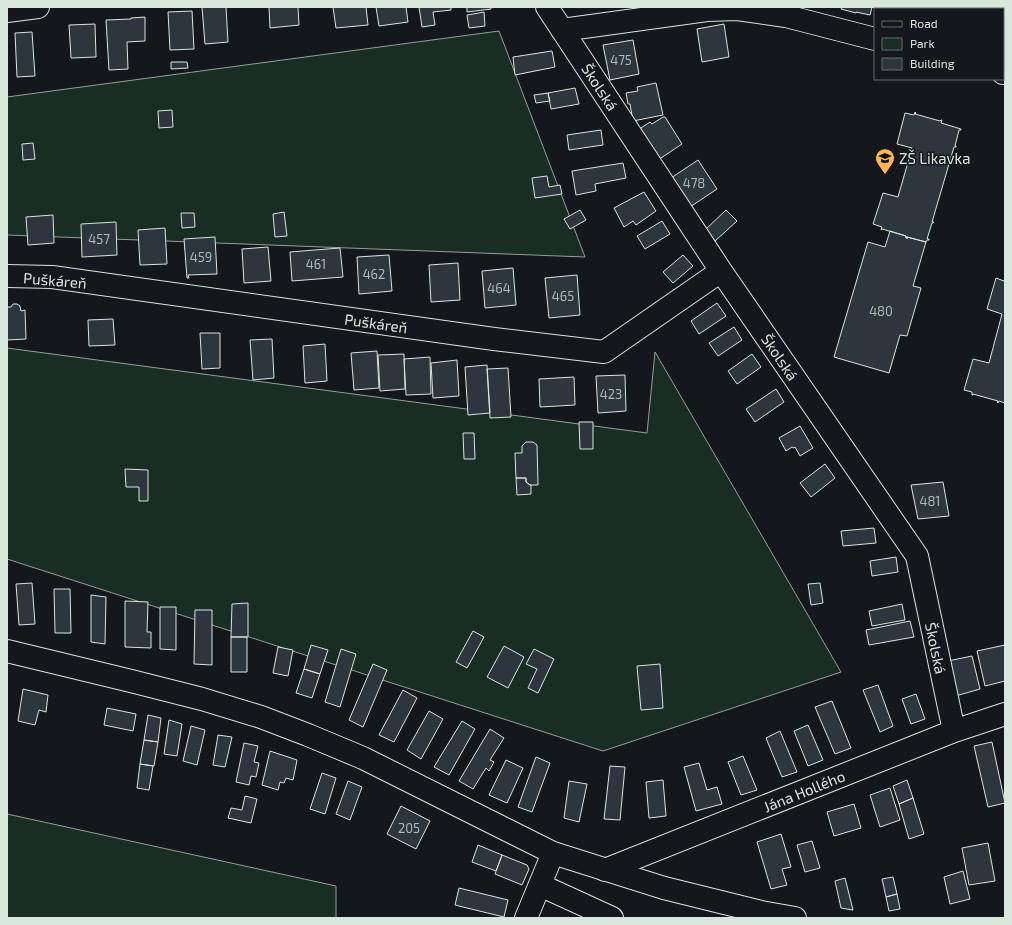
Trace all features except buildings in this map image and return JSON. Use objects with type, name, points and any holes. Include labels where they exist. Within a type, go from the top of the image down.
[{"type":"street","points":[[7,11],[38,7]]},
{"type":"street","name":"Školská","points":[[547,7],[721,271],[917,556],[954,731]]},
{"type":"street","points":[[562,30],[707,10],[737,9],[786,16],[874,39]]},
{"type":"street","name":"Puškáreň","points":[[7,276],[52,277],[494,339],[604,352],[721,271]]},
{"type":"street","points":[[7,652],[180,694],[261,717],[363,758],[553,853],[664,888],[761,912],[795,918]]},
{"type":"street","name":"Jána Hollého","points":[[605,870],[954,731],[1005,714]]},
{"type":"street","points":[[526,918],[553,853]]},
{"type":"street","points":[[540,885],[612,918]]},
{"type":"green space","points":[[499,31],[585,257],[7,235],[7,97]]},
{"type":"green space","points":[[7,348],[647,433],[655,352],[841,672],[603,751],[7,559]]},
{"type":"green space","points":[[7,814],[336,886],[336,918],[7,918]]},
{"type":"place","name":"ZŠ Likavka","points":[[885,175]]}]
